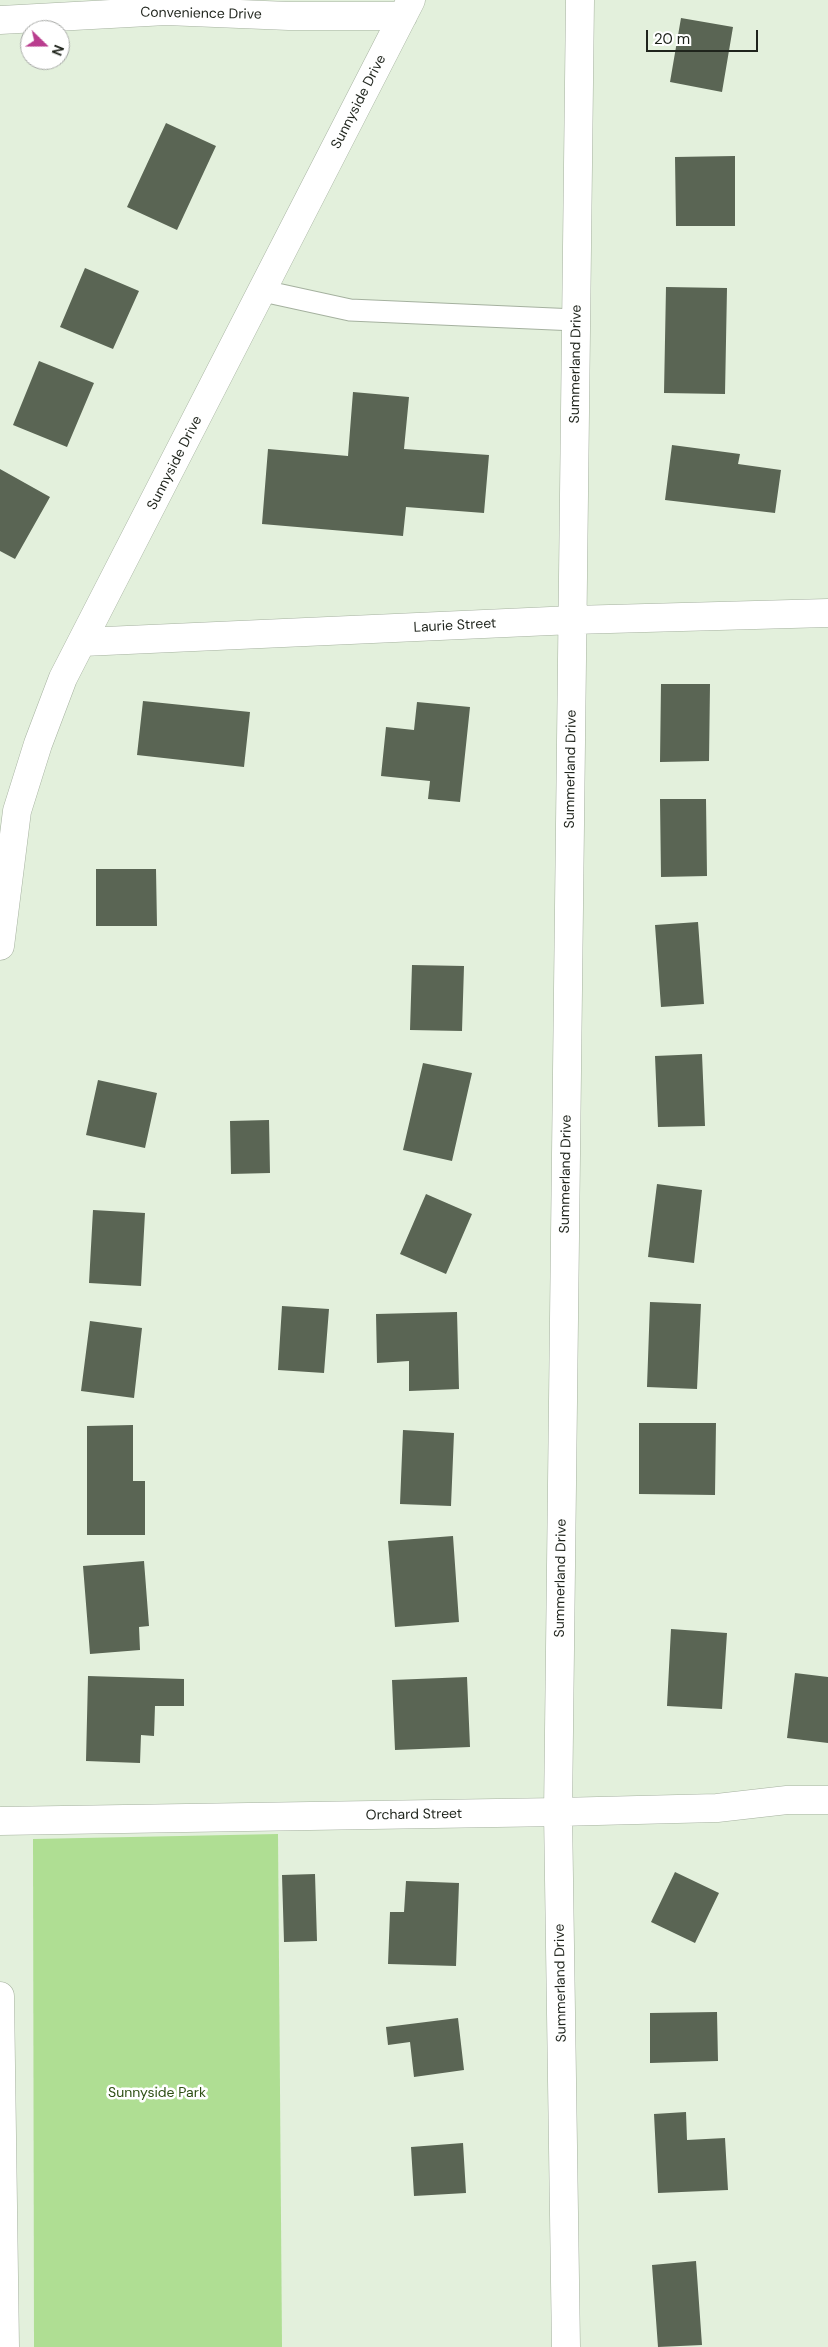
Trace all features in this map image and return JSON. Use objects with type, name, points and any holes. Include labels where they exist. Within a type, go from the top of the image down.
[{"type":"street","name":"Summerland Drive","points":[[566,2347],[558,1812],[580,0]]},
{"type":"street","name":"Convenience Drive","points":[[0,20],[166,11],[289,16],[407,8]]},
{"type":"street","name":"Sunnyside Drive","points":[[0,946],[17,811],[38,744],[63,678],[407,8]]},
{"type":"street","name":"Laurie Street","points":[[83,642],[573,620],[828,613]]},
{"type":"street","name":"Orchard Street","points":[[0,1821],[717,1808],[787,1800],[828,1800]]},
{"type":"street","points":[[0,1996],[5,2347]]},
{"type":"lane","points":[[263,291],[350,310],[576,320]]},
{"type":"green space","name":"Sunnyside Park","points":[[278,1834],[282,2347],[34,2347],[33,1839]]},
{"type":"building","points":[[681,18],[733,27],[722,92],[670,82]]},
{"type":"building","points":[[166,123],[216,146],[177,230],[127,207]]},
{"type":"building","points":[[735,156],[735,226],[676,226],[675,157]]},
{"type":"building","points":[[85,268],[139,291],[113,349],[60,327]]},
{"type":"building","points":[[666,287],[727,288],[725,394],[664,393]]},
{"type":"building","points":[[39,361],[94,383],[67,447],[13,425]]},
{"type":"building","points":[[353,392],[409,397],[404,449],[489,455],[484,513],[406,507],[403,536],[262,524],[268,449],[348,456]]},
{"type":"building","points":[[672,445],[740,454],[738,464],[781,470],[775,513],[665,500]]},
{"type":"building","points":[[0,469],[50,497],[15,559],[0,551]]},
{"type":"building","points":[[661,684],[710,684],[709,761],[660,762]]},
{"type":"building","points":[[143,701],[250,712],[244,767],[137,755]]},
{"type":"building","points":[[417,702],[470,707],[460,802],[428,799],[430,781],[381,776],[386,727],[414,730]]},
{"type":"building","points":[[660,799],[706,799],[707,876],[661,877]]},
{"type":"building","points":[[96,869],[156,869],[157,926],[96,926]]},
{"type":"building","points":[[698,922],[704,1004],[661,1007],[655,925]]},
{"type":"building","points":[[412,965],[464,966],[462,1031],[410,1030]]},
{"type":"building","points":[[702,1054],[705,1126],[658,1127],[655,1056]]},
{"type":"building","points":[[423,1063],[472,1073],[452,1161],[403,1150]]},
{"type":"building","points":[[98,1080],[157,1093],[145,1148],[86,1135]]},
{"type":"building","points":[[269,1120],[270,1173],[231,1174],[230,1121]]},
{"type":"building","points":[[657,1184],[702,1190],[694,1263],[648,1257]]},
{"type":"building","points":[[426,1194],[472,1214],[446,1274],[400,1254]]},
{"type":"building","points":[[93,1210],[145,1213],[141,1286],[89,1283]]},
{"type":"building","points":[[650,1302],[701,1304],[697,1389],[647,1387]]},
{"type":"building","points":[[282,1306],[329,1309],[324,1373],[278,1370]]},
{"type":"building","points":[[457,1312],[459,1389],[409,1391],[409,1361],[377,1363],[376,1314]]},
{"type":"building","points":[[90,1321],[142,1328],[134,1398],[81,1391]]},
{"type":"building","points":[[639,1423],[716,1423],[715,1495],[639,1494]]},
{"type":"building","points":[[133,1425],[133,1481],[145,1481],[145,1535],[87,1535],[87,1426]]},
{"type":"building","points":[[403,1430],[454,1433],[451,1506],[400,1504]]},
{"type":"building","points":[[453,1536],[459,1622],[395,1627],[388,1541]]},
{"type":"building","points":[[144,1561],[149,1626],[139,1627],[140,1650],[90,1654],[83,1566]]},
{"type":"building","points":[[671,1629],[727,1633],[722,1709],[667,1706]]},
{"type":"building","points":[[795,1673],[828,1677],[828,1743],[787,1738]]},
{"type":"building","points":[[88,1676],[184,1679],[184,1706],[155,1706],[154,1736],[141,1735],[140,1763],[86,1761]]},
{"type":"building","points":[[467,1677],[470,1747],[395,1750],[392,1680]]},
{"type":"building","points":[[675,1872],[719,1893],[695,1943],[651,1922]]},
{"type":"building","points":[[315,1874],[317,1941],[284,1942],[282,1875]]},
{"type":"building","points":[[406,1881],[459,1883],[456,1966],[388,1964],[390,1912],[404,1912]]},
{"type":"building","points":[[717,2012],[718,2061],[650,2063],[650,2013]]},
{"type":"building","points":[[458,2018],[464,2070],[414,2077],[410,2042],[388,2045],[386,2027]]},
{"type":"building","points":[[686,2112],[687,2140],[725,2138],[728,2190],[658,2193],[654,2114]]},
{"type":"building","points":[[463,2143],[466,2193],[414,2196],[411,2147]]},
{"type":"building","points":[[696,2261],[702,2345],[658,2347],[652,2265]]}]
